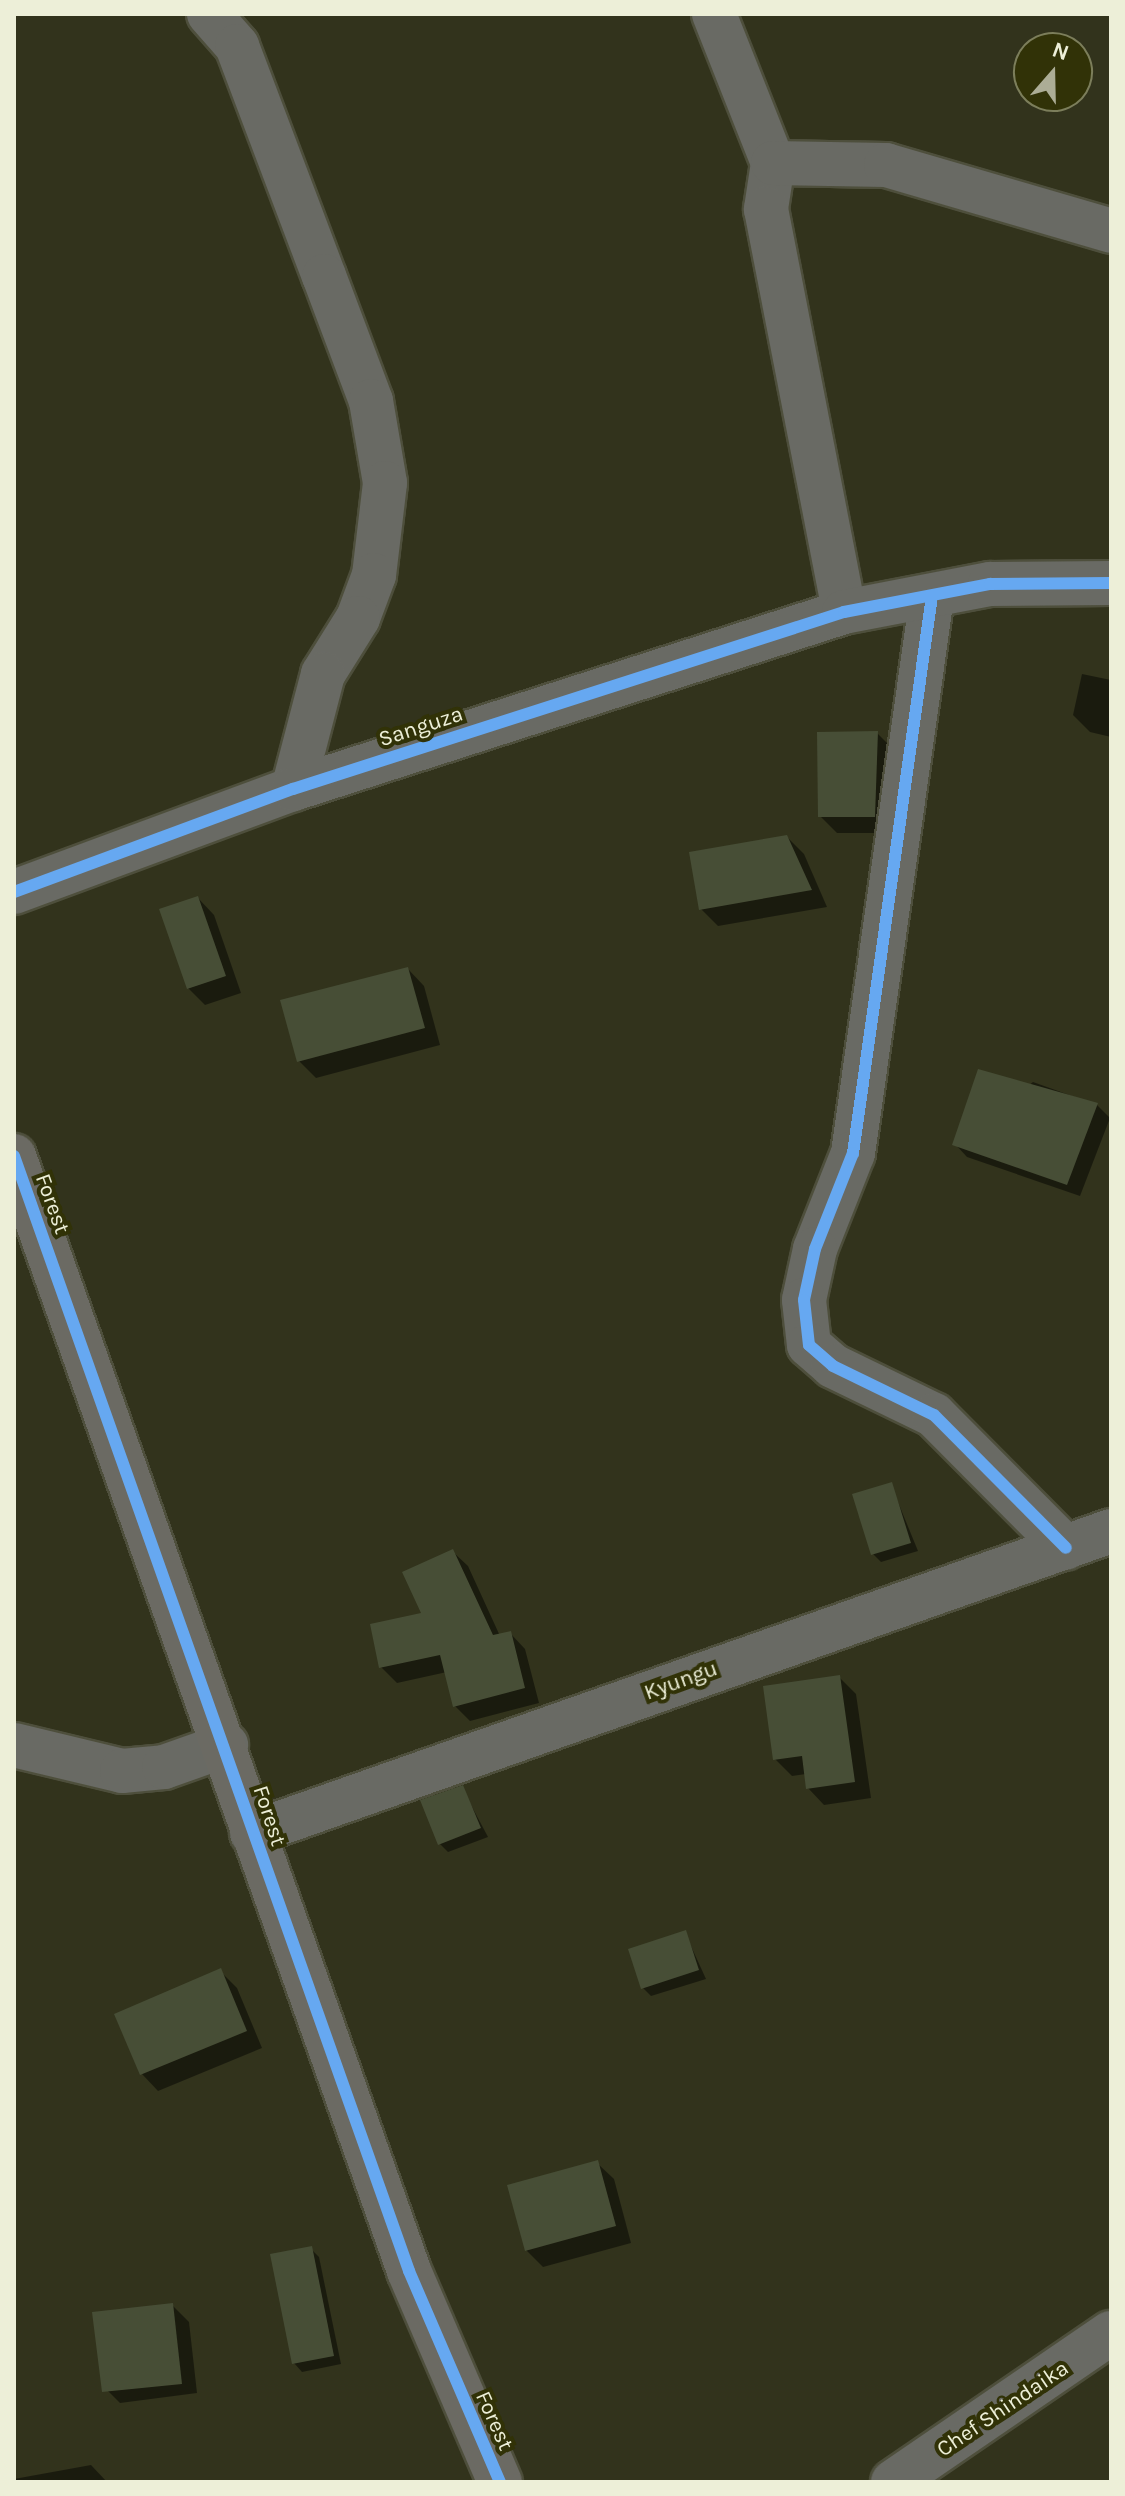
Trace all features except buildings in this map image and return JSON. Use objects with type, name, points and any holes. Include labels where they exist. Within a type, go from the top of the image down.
[{"type":"street","points":[[209,14],[237,46],[371,401],[385,483],[374,575],[358,618],[323,674],[293,789]]},
{"type":"street","points":[[714,14],[773,163],[766,209],[844,612]]},
{"type":"street","points":[[773,163],[886,165],[1111,231]]},
{"type":"street","name":"Sanguza","points":[[14,892],[293,789],[844,612],[990,584],[1111,583]]},
{"type":"street","points":[[932,596],[853,1153],[815,1249],[804,1300],[809,1345],[833,1366],[934,1415],[1066,1548]]},
{"type":"street","name":"Forest","points":[[14,1156],[226,1745],[252,1833],[409,2271],[500,2482]]},
{"type":"street","name":"Kyungu","points":[[252,1833],[1111,1531]]},
{"type":"street","points":[[14,1745],[122,1771],[164,1767],[226,1745]]},
{"type":"street","name":"Chef Shindaika","points":[[893,2482],[1111,2333]]},
{"type":"cycle path","points":[[14,892],[293,789],[844,612],[990,584],[1111,583]]},
{"type":"cycle path","points":[[932,596],[853,1153],[815,1249],[804,1300],[809,1345],[833,1366],[934,1415],[1066,1548]]},
{"type":"cycle path","points":[[14,1156],[409,2271],[500,2482]]}]
